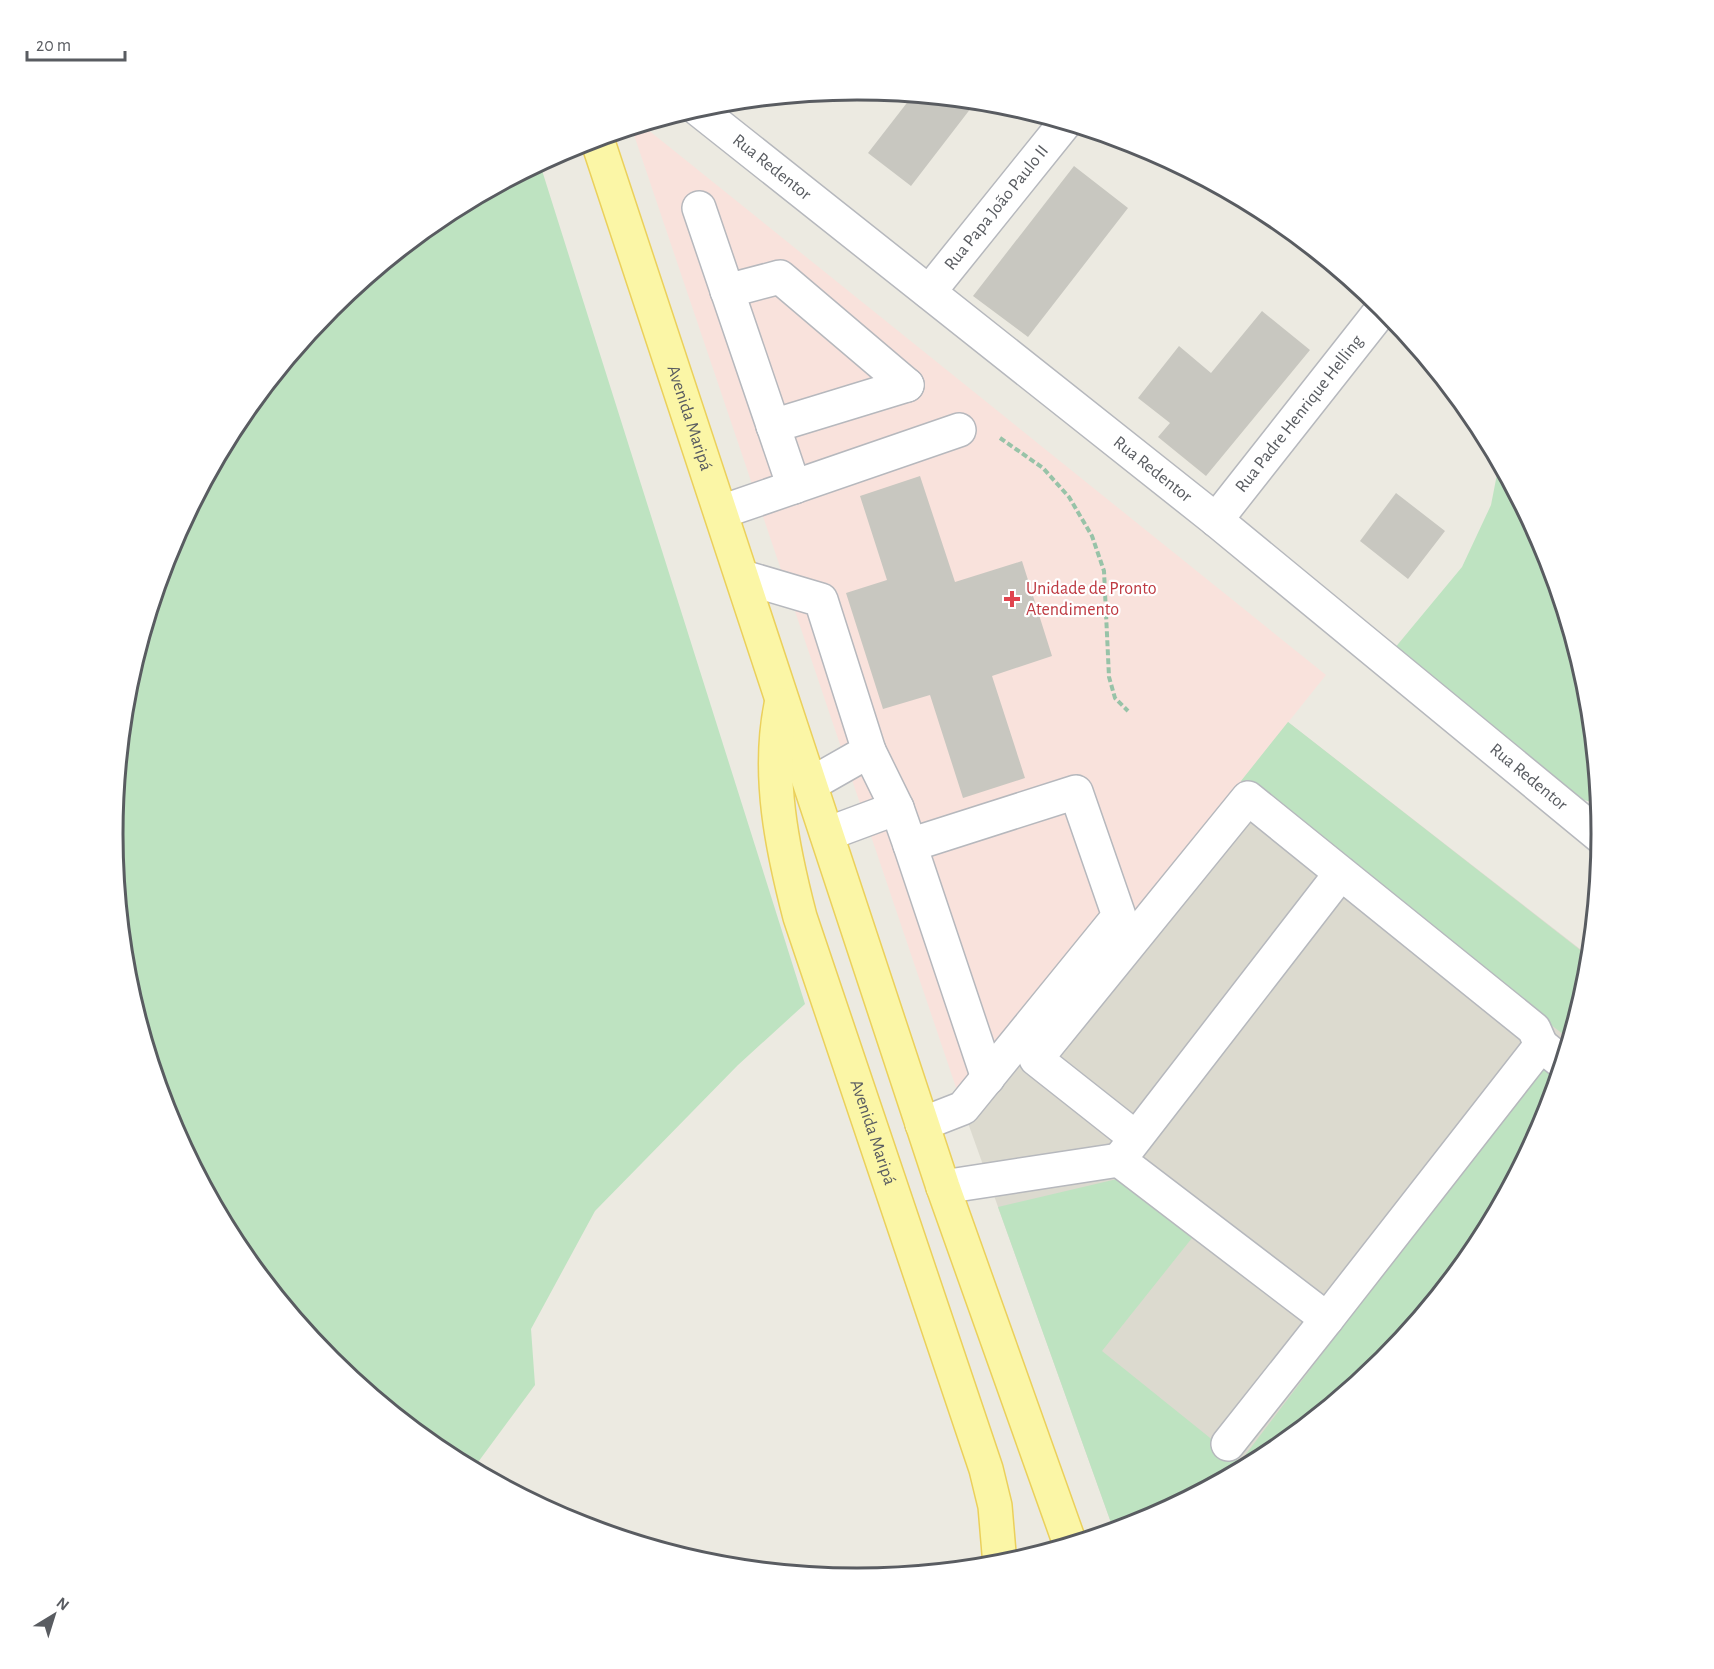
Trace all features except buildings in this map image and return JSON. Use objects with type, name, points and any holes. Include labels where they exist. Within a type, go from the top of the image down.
[{"type":"main road","name":"Avenida Maripá","points":[[600,147],[943,1187],[1068,1537]]},
{"type":"main road","name":"Avenida Maripá","points":[[782,697],[774,737],[780,833],[785,861],[800,917],[986,1469],[995,1506],[999,1554]]},
{"type":"street","name":"Rua Redentor","points":[[707,117],[1216,520],[1591,829]]},
{"type":"street","name":"Rua Papa João Paulo II","points":[[929,292],[1060,130]]},
{"type":"street","points":[[699,208],[794,487]]},
{"type":"street","points":[[727,291],[780,278],[907,385],[773,426]]},
{"type":"street","name":"Rua Padre Henrique Helling","points":[[1216,520],[1377,316]]},
{"type":"street","points":[[721,512],[959,430]]},
{"type":"street","points":[[743,577],[821,600],[869,751],[897,808],[988,1078]]},
{"type":"street","points":[[811,784],[869,751]]},
{"type":"street","points":[[910,845],[1077,792],[1119,916],[963,1108],[922,1124]]},
{"type":"street","points":[[1228,1444],[1327,1319],[1552,1053],[1534,1029],[1248,798],[1036,1059],[1128,1149],[1327,1319]]},
{"type":"street","points":[[827,834],[897,808]]},
{"type":"street","points":[[943,1187],[1128,1149],[1341,873]]},
{"type":"path","points":[[1000,438],[1043,468],[1069,496],[1092,536],[1104,571],[1108,677],[1115,698],[1128,711]]},
{"type":"shaded area","name":"Unidade de Pronto Atendimento","points":[[649,131],[1326,675],[968,1123],[634,135]]},
{"type":"shaded area","points":[[1288,722],[1582,950],[1566,1024],[1552,1070],[1515,1159],[1493,1202],[1467,1242],[1409,1318],[1376,1354],[1341,1386],[1265,1445],[1182,1493],[1111,1523],[968,1123]]},
{"type":"green space","points":[[542,171],[805,1004],[738,1065],[595,1211],[531,1329],[535,1385],[478,1463],[410,1417],[373,1386],[338,1354],[275,1281],[221,1201],[179,1115],[162,1070],[137,978],[129,930],[123,834],[129,739],[148,645],[179,554],[221,467],[275,388],[338,315],[410,252],[449,224]]},
{"type":"green space","points":[[1497,475],[1535,554],[1566,645],[1585,739],[1590,802],[1550,790],[1394,649],[1462,567],[1491,505]]},
{"type":"green space","points":[[1288,722],[1581,951],[1563,1034],[1241,781]]},
{"type":"green space","points":[[1562,1038],[1535,1115],[1515,1159],[1493,1202],[1439,1281],[1376,1354],[1341,1386],[1304,1417],[1242,1459]]},
{"type":"green space","points":[[1117,1179],[1192,1238],[1102,1351],[1239,1461],[1182,1493],[1111,1523],[998,1207]]},
{"type":"place","name":"Unidade de Pronto Atendimento","points":[[1012,599]]}]
